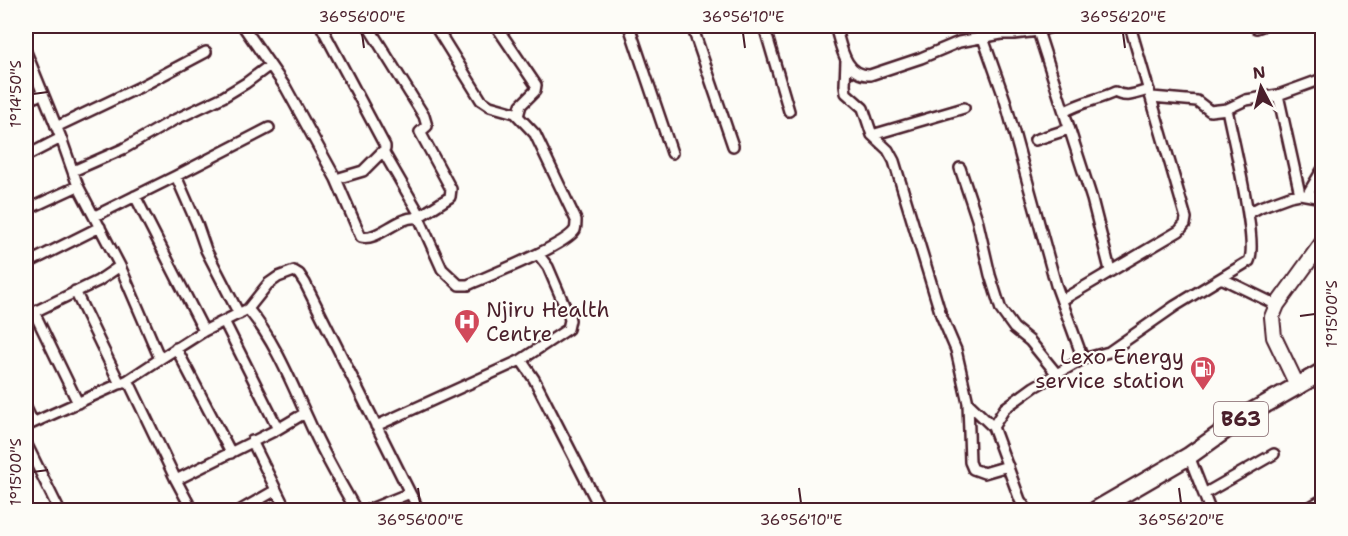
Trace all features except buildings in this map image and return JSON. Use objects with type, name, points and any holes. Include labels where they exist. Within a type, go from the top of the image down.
[{"type":"highway","name":"B63","points":[[1096,510],[1189,456],[1248,414],[1323,372]]},
{"type":"main road","points":[[1298,387],[1274,337],[1272,317],[1277,305],[1323,243]]},
{"type":"street","points":[[243,26],[286,88],[336,179],[362,238],[368,238],[409,218],[419,216],[450,197],[451,189],[420,132],[427,126],[424,116],[368,26]]},
{"type":"street","points":[[321,26],[385,146],[383,151],[363,171],[336,179]]},
{"type":"street","points":[[383,151],[419,216],[442,268],[459,285],[468,285],[538,254],[571,234],[576,228],[576,220],[538,139],[518,116],[508,110],[490,106],[481,100],[435,26]]},
{"type":"street","points":[[496,26],[536,85],[535,91],[520,105],[518,116]]},
{"type":"street","points":[[629,26],[672,153]]},
{"type":"street","points":[[692,26],[733,146]]},
{"type":"street","points":[[764,26],[789,111]]},
{"type":"street","points":[[836,26],[846,60],[846,93],[863,108],[872,135],[888,150],[894,161],[941,315],[956,350],[968,403],[970,462],[973,469],[984,473],[1008,466]]},
{"type":"street","points":[[846,60],[861,75],[870,75],[959,42],[983,38],[1000,30],[1014,34],[1054,26]]},
{"type":"street","points":[[1062,300],[1179,231],[1185,224],[1186,218],[1130,26]]},
{"type":"street","points":[[1037,28],[1092,199],[1110,270]]},
{"type":"street","points":[[983,38],[1005,100],[1062,300],[1083,359]]},
{"type":"street","points":[[56,127],[206,52]]},
{"type":"street","points":[[26,53],[78,186],[120,266],[160,359]]},
{"type":"street","points":[[73,171],[123,149],[172,121],[223,97],[270,65]]},
{"type":"street","points":[[1064,112],[1079,102],[1103,98],[1115,92],[1122,96],[1150,94],[1197,101],[1210,111],[1227,110],[1246,100],[1278,95],[1323,79]]},
{"type":"street","points":[[26,102],[42,93]]},
{"type":"street","points":[[1278,95],[1303,195]]},
{"type":"street","points":[[872,135],[964,108]]},
{"type":"street","points":[[993,427],[1011,402],[1083,359],[1109,352],[1175,306],[1251,258],[1249,213],[1227,110]]},
{"type":"street","points":[[95,216],[269,128]]},
{"type":"street","points":[[1035,140],[1069,129]]},
{"type":"street","points":[[26,156],[61,138]]},
{"type":"street","points":[[960,168],[977,219],[1001,310],[1014,328],[1030,341],[1056,374]]},
{"type":"street","points":[[1303,195],[1323,170]]},
{"type":"street","points":[[176,176],[206,250],[239,314]]},
{"type":"street","points":[[26,210],[78,186]]},
{"type":"street","points":[[1249,213],[1260,207],[1303,195],[1317,197],[1323,203]]},
{"type":"street","points":[[135,196],[204,331]]},
{"type":"street","points":[[26,264],[100,227]]},
{"type":"street","points":[[376,426],[521,360],[568,328],[569,316],[552,276],[538,254]]},
{"type":"street","points":[[78,403],[30,314],[98,281],[120,266]]},
{"type":"street","points":[[26,408],[29,424],[124,382],[204,331],[248,309],[263,289],[278,277],[294,272],[299,274],[305,283],[419,510]]},
{"type":"street","points":[[1221,278],[1277,305]]},
{"type":"street","points":[[75,291],[176,480],[189,509]]},
{"type":"street","points":[[248,309],[271,343],[356,510]]},
{"type":"street","points":[[224,321],[278,429]]},
{"type":"street","points":[[176,348],[231,453]]},
{"type":"street","points":[[521,360],[534,379],[601,510]]},
{"type":"street","points":[[968,403],[993,427],[1020,500],[1027,510]]},
{"type":"street","points":[[176,480],[305,413]]},
{"type":"street","points":[[252,441],[286,510]]},
{"type":"street","points":[[26,444],[59,510]]},
{"type":"street","points":[[1204,494],[1274,454]]},
{"type":"street","points":[[1189,456],[1210,510]]},
{"type":"street","points":[[240,510],[276,490]]},
{"type":"street","points":[[368,510],[410,493]]},
{"type":"street","points":[[1305,510],[1323,500]]},
{"type":"place","name":"Njiru Health Centre","points":[[467,345]]},
{"type":"place","name":"Lexo Energy service station","points":[[1203,392]]}]
